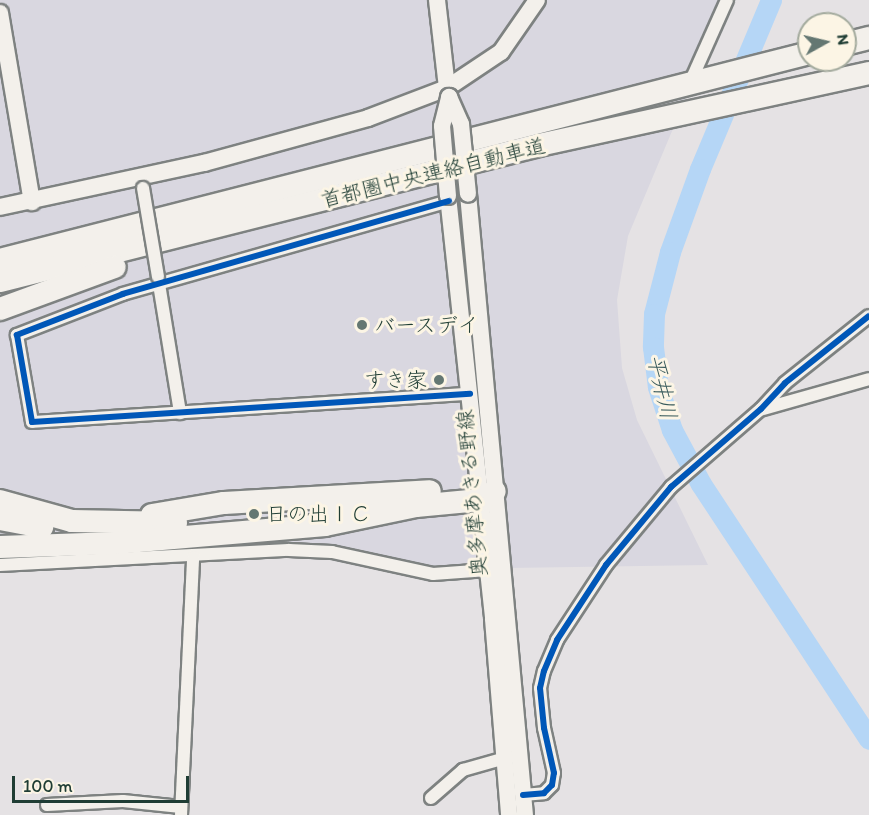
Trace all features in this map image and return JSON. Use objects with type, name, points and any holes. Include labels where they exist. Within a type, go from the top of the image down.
[{"type":"highway","name":"首都圏中央連絡自動車道","points":[[0,260],[797,56]]},
{"type":"highway","name":"首都圏中央連絡自動車道","points":[[0,281],[325,201],[539,145],[869,73]]},
{"type":"highway","points":[[0,309],[64,283],[325,201]]},
{"type":"highway","points":[[0,243],[193,210]]},
{"type":"highway","points":[[0,547],[117,533],[195,496],[308,488],[373,501],[484,492]]},
{"type":"highway","points":[[0,501],[44,516],[117,533]]},
{"type":"highway","points":[[0,519],[25,526],[117,533],[326,535],[373,501]]},
{"type":"main road","name":"奥多摩あきる野線","points":[[437,0],[448,93],[461,124],[468,194],[488,570],[509,815]]},
{"type":"main road","points":[[0,207],[142,183],[448,93],[501,52],[537,0]]},
{"type":"main road","points":[[0,13],[32,202]]},
{"type":"main road","name":"奥多摩あきる野線","points":[[448,93],[442,126],[449,198],[470,394],[525,815]]},
{"type":"street","points":[[693,76],[727,0]]},
{"type":"street","points":[[142,183],[180,413]]},
{"type":"street","points":[[449,198],[158,281],[47,320],[17,334],[32,422],[470,394]]},
{"type":"street","points":[[523,795],[549,790],[554,773],[544,728],[540,688],[557,640],[606,565],[677,482],[761,409],[785,383],[869,316]]},
{"type":"street","points":[[761,409],[869,379]]},
{"type":"street","points":[[0,565],[193,557],[289,550],[333,552],[406,571],[454,574],[488,570]]},
{"type":"street","points":[[47,805],[123,801],[181,811],[193,557]]},
{"type":"street","points":[[431,798],[463,770],[505,758]]},
{"type":"shaded area","points":[[0,0],[727,0],[628,236],[617,300],[622,368],[637,420],[708,565],[448,569],[410,566],[314,544],[0,549]]},
{"type":"waterway","name":"平井川","points":[[771,0],[700,169],[670,252],[654,314],[653,347],[658,387],[672,430],[701,484],[869,739]]},
{"type":"cycle path","points":[[449,201],[123,294],[17,335],[32,422],[470,394]]},
{"type":"cycle path","points":[[523,795],[544,793],[552,785],[554,773],[544,728],[540,688],[544,671],[557,640],[606,565],[671,487],[761,409],[785,383],[869,316]]},
{"type":"place","name":"バースデイ","points":[[362,325]]},
{"type":"place","name":"すき家","points":[[439,380]]},
{"type":"place","name":"日の出ＩＣ","points":[[254,514]]}]
